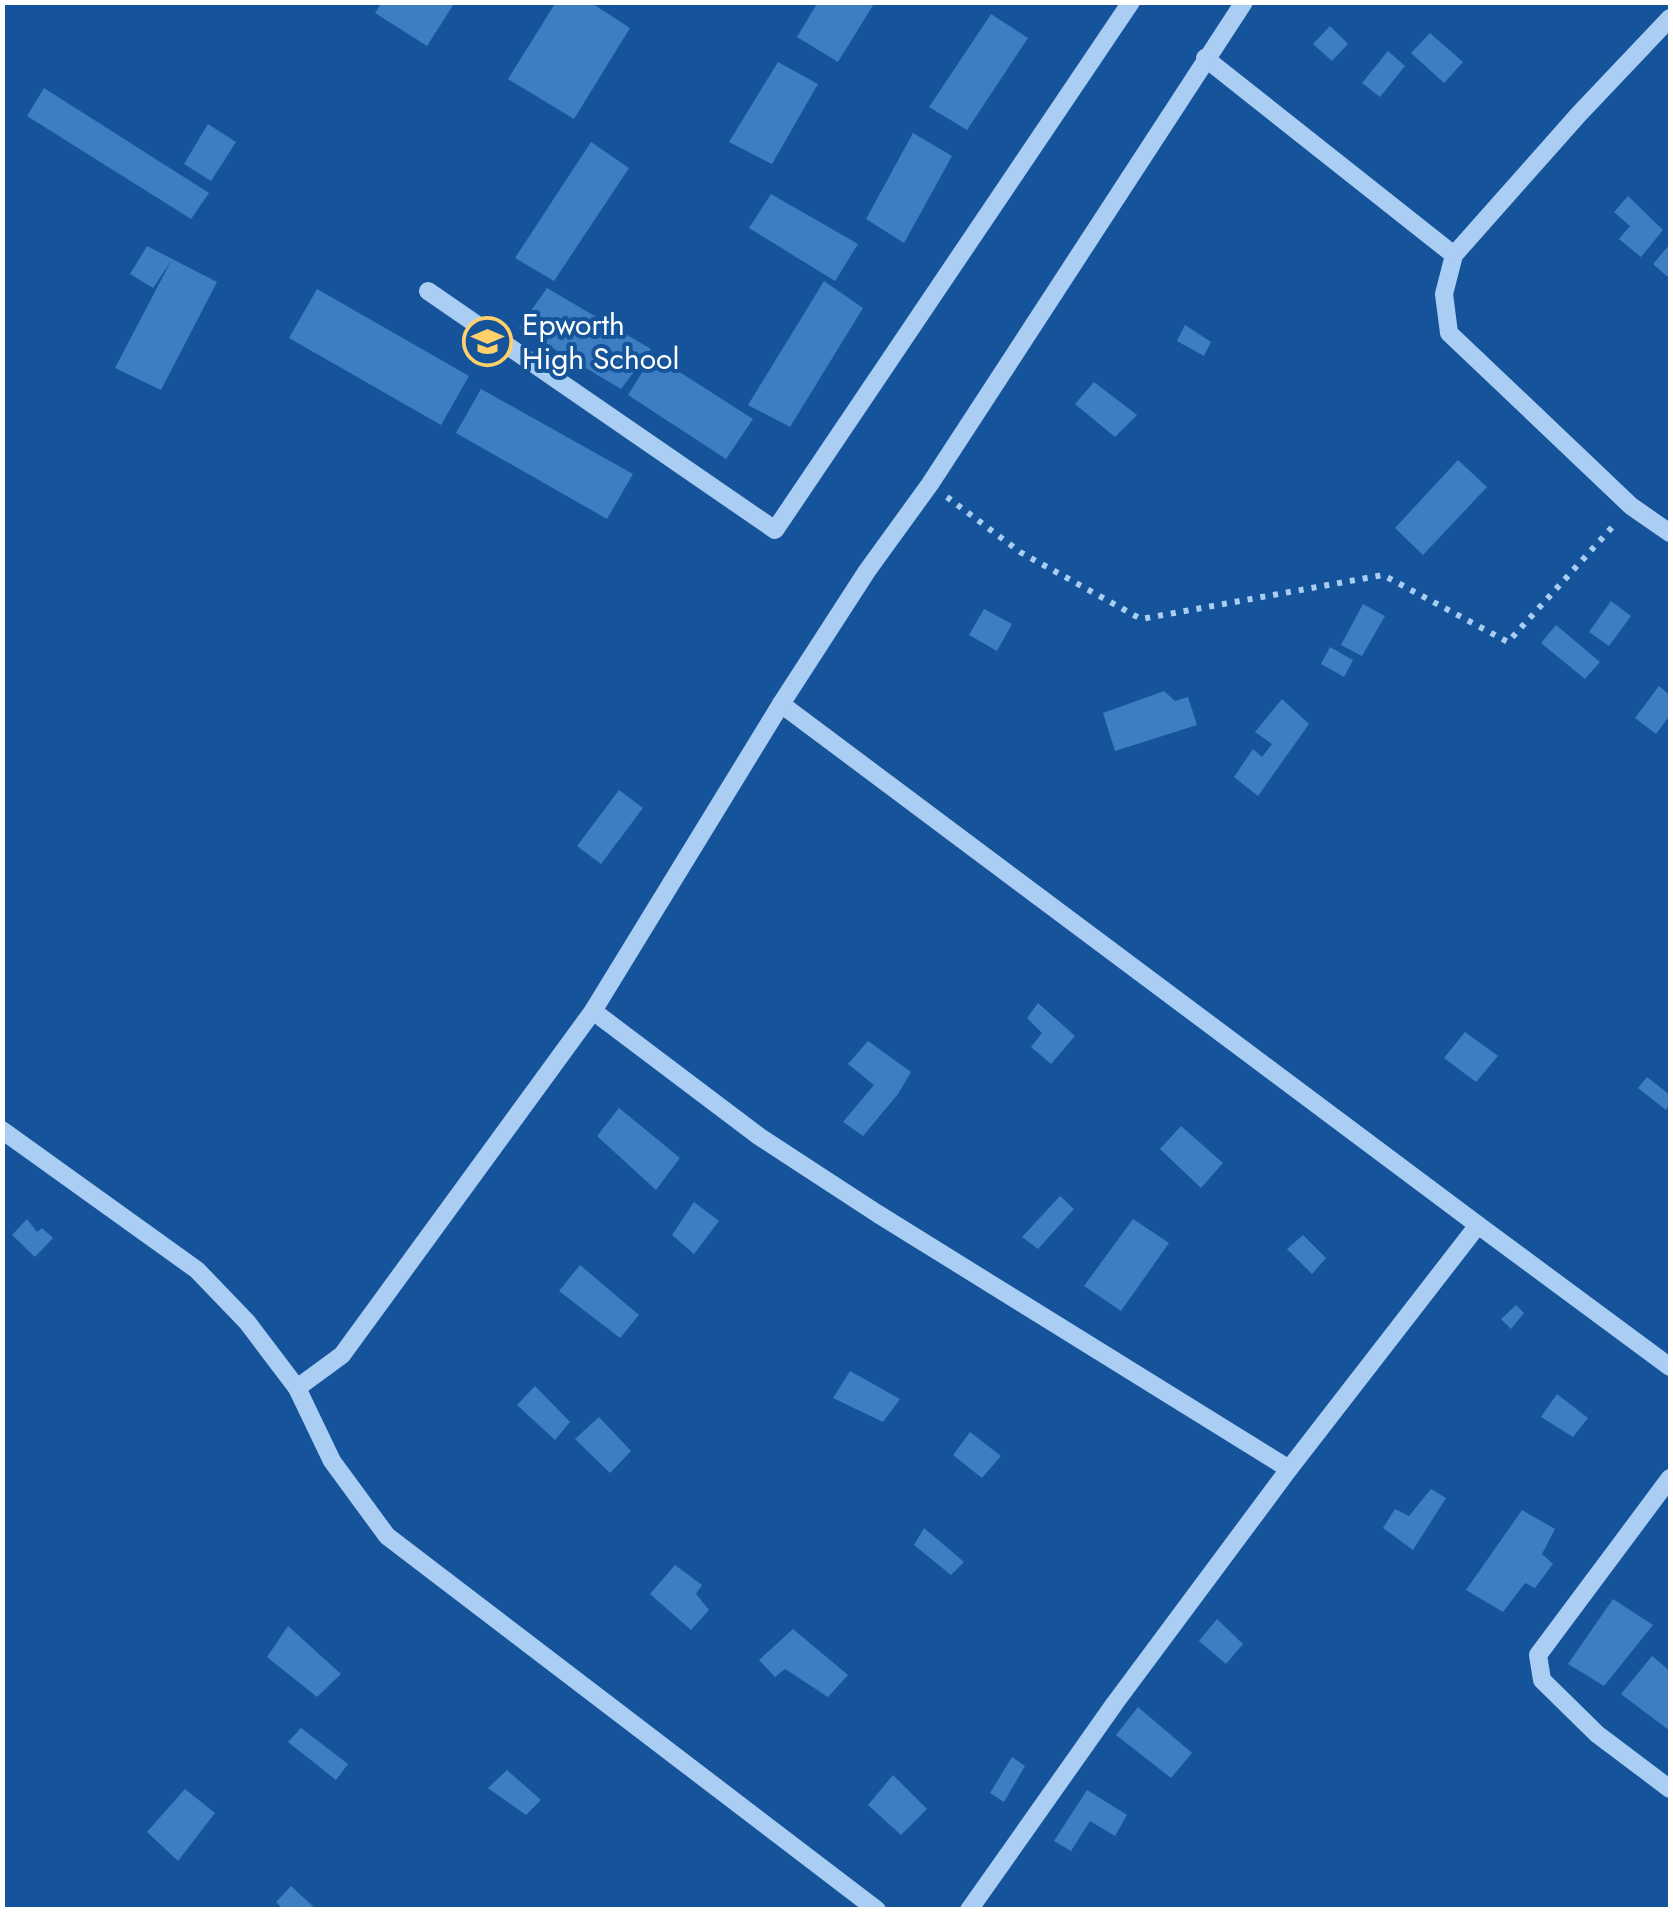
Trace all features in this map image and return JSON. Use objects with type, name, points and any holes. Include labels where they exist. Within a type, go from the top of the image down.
[{"type":"street","points":[[428,291],[775,530],[1132,2]]},
{"type":"street","points":[[297,1388],[342,1355],[593,1011],[781,704],[867,571],[930,484],[1244,2]]},
{"type":"street","points":[[1670,18],[1454,255],[1444,294],[1450,333],[1631,506],[1670,533]]},
{"type":"street","points":[[1205,58],[1454,255]]},
{"type":"street","points":[[781,704],[1670,1367]]},
{"type":"street","points":[[593,1011],[775,1147],[1289,1470]]},
{"type":"street","points":[[2,1130],[196,1270],[247,1322],[297,1388],[332,1461],[387,1536],[877,1910]]},
{"type":"street","points":[[969,1910],[1115,1703],[1478,1224]]},
{"type":"street","points":[[1670,1478],[1538,1655],[1542,1680],[1598,1734],[1670,1788]]},
{"type":"path","points":[[930,484],[1020,552],[1142,619],[1383,576],[1508,642],[1631,506]]},
{"type":"building","points":[[382,2],[455,2],[427,46],[375,13]]},
{"type":"building","points":[[556,2],[590,2],[630,28],[574,119],[508,79]]},
{"type":"building","points":[[818,2],[875,2],[838,62],[797,37]]},
{"type":"building","points":[[991,14],[1028,38],[967,130],[929,107]]},
{"type":"building","points":[[1330,26],[1348,44],[1332,61],[1313,44]]},
{"type":"building","points":[[1430,33],[1463,62],[1444,83],[1411,53]]},
{"type":"building","points":[[1388,51],[1405,66],[1380,97],[1362,83]]},
{"type":"building","points":[[778,62],[818,84],[772,164],[729,142]]},
{"type":"building","points":[[44,88],[209,193],[191,219],[27,116]]},
{"type":"building","points":[[208,124],[236,142],[211,181],[184,164]]},
{"type":"building","points":[[913,133],[952,156],[904,243],[866,219]]},
{"type":"building","points":[[591,142],[629,168],[554,281],[515,258]]},
{"type":"building","points":[[771,194],[858,244],[835,281],[749,228]]},
{"type":"building","points":[[1628,196],[1663,230],[1641,257],[1619,239],[1630,226],[1614,212]]},
{"type":"building","points":[[1670,244],[1670,279],[1653,264]]},
{"type":"building","points":[[147,246],[217,282],[161,390],[115,368],[171,261],[153,288],[130,274]]},
{"type":"building","points":[[824,281],[863,308],[790,427],[748,405]]},
{"type":"building","points":[[547,288],[651,349],[621,389],[519,328]]},
{"type":"building","points":[[317,289],[469,376],[441,425],[289,338]]},
{"type":"building","points":[[1185,325],[1211,342],[1204,356],[1177,341]]},
{"type":"building","points":[[653,355],[753,419],[726,459],[628,395]]},
{"type":"building","points":[[1094,382],[1137,415],[1115,437],[1075,404]]},
{"type":"building","points":[[481,389],[633,474],[607,519],[456,433]]},
{"type":"building","points":[[1458,460],[1487,487],[1423,555],[1395,528]]},
{"type":"building","points":[[1611,601],[1631,616],[1609,646],[1589,632]]},
{"type":"building","points":[[1363,604],[1385,616],[1362,656],[1341,645]]},
{"type":"building","points":[[984,609],[1012,624],[997,651],[969,635]]},
{"type":"building","points":[[1556,625],[1600,662],[1585,679],[1541,643]]},
{"type":"building","points":[[1330,647],[1353,660],[1344,677],[1321,664]]},
{"type":"building","points":[[1659,686],[1670,695],[1670,715],[1656,734],[1635,718]]},
{"type":"building","points":[[1164,691],[1175,701],[1188,697],[1197,725],[1115,751],[1103,713]]},
{"type":"building","points":[[1282,699],[1309,724],[1258,796],[1234,777],[1253,749],[1262,757],[1272,744],[1255,732]]},
{"type":"building","points":[[619,790],[643,808],[601,864],[577,846]]},
{"type":"building","points":[[1038,1003],[1075,1036],[1051,1064],[1031,1047],[1042,1033],[1027,1018]]},
{"type":"building","points":[[1465,1032],[1498,1056],[1476,1082],[1444,1058]]},
{"type":"building","points":[[868,1041],[911,1072],[863,1136],[843,1122],[874,1085],[848,1064]]},
{"type":"building","points":[[1647,1077],[1670,1095],[1666,1110],[1638,1088]]},
{"type":"building","points":[[619,1108],[680,1158],[656,1190],[597,1136]]},
{"type":"building","points":[[1181,1126],[1223,1163],[1201,1188],[1160,1149]]},
{"type":"building","points":[[1060,1196],[1074,1209],[1038,1249],[1022,1237]]},
{"type":"building","points":[[694,1202],[719,1221],[694,1254],[672,1235]]},
{"type":"building","points":[[27,1219],[37,1232],[42,1228],[53,1238],[35,1257],[12,1235]]},
{"type":"building","points":[[1133,1219],[1169,1243],[1121,1311],[1084,1286]]},
{"type":"building","points":[[1303,1235],[1326,1258],[1312,1274],[1287,1249]]},
{"type":"building","points":[[580,1265],[639,1315],[620,1338],[559,1291]]},
{"type":"building","points":[[1516,1305],[1524,1313],[1511,1329],[1501,1319]]},
{"type":"building","points":[[850,1371],[900,1399],[883,1422],[833,1398]]},
{"type":"building","points":[[535,1386],[570,1422],[555,1440],[517,1405]]},
{"type":"building","points":[[1557,1394],[1588,1418],[1573,1437],[1541,1417]]},
{"type":"building","points":[[599,1417],[631,1451],[610,1473],[575,1439]]},
{"type":"building","points":[[970,1432],[1001,1456],[982,1478],[953,1455]]},
{"type":"building","points":[[1431,1489],[1446,1498],[1413,1550],[1383,1528],[1395,1509],[1409,1516]]},
{"type":"building","points":[[1522,1510],[1555,1529],[1542,1554],[1553,1564],[1535,1588],[1525,1583],[1503,1612],[1466,1590]]},
{"type":"building","points":[[924,1528],[964,1562],[951,1575],[914,1545]]},
{"type":"building","points":[[675,1565],[702,1585],[696,1594],[709,1610],[691,1630],[650,1594]]},
{"type":"building","points":[[1613,1599],[1653,1625],[1604,1686],[1568,1664]]},
{"type":"building","points":[[1217,1619],[1243,1644],[1226,1664],[1199,1641]]},
{"type":"building","points":[[288,1626],[341,1674],[317,1697],[267,1657]]},
{"type":"building","points":[[793,1629],[848,1675],[828,1697],[785,1669],[775,1677],[759,1660]]},
{"type":"building","points":[[1652,1656],[1670,1671],[1670,1731],[1621,1694]]},
{"type":"building","points":[[1138,1707],[1192,1753],[1171,1778],[1116,1735]]},
{"type":"building","points":[[301,1728],[348,1764],[336,1780],[288,1742]]},
{"type":"building","points":[[1012,1757],[1025,1766],[1004,1802],[990,1793]]},
{"type":"building","points":[[507,1770],[541,1800],[526,1815],[488,1788]]},
{"type":"building","points":[[893,1775],[927,1809],[901,1835],[868,1805]]},
{"type":"building","points":[[185,1789],[215,1813],[178,1861],[147,1832]]},
{"type":"building","points":[[1087,1790],[1127,1815],[1115,1836],[1090,1821],[1071,1851],[1054,1841]]},
{"type":"building","points":[[291,1886],[317,1910],[284,1910],[276,1902]]},
{"type":"place","name":"Epworth High School","points":[[487,341]]}]
